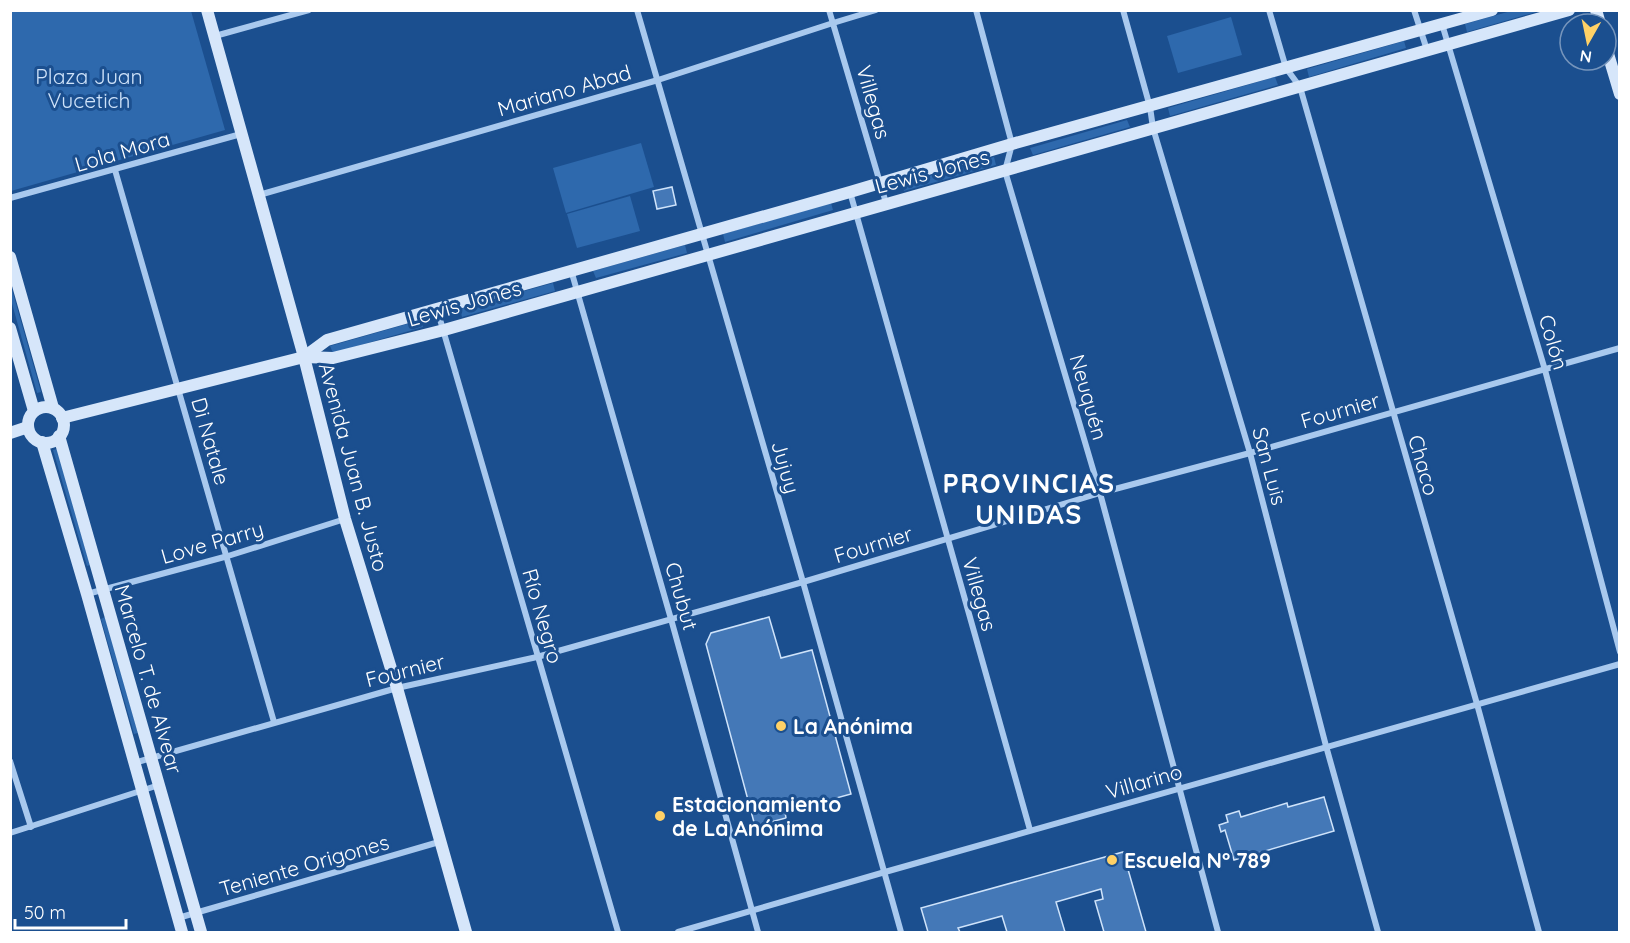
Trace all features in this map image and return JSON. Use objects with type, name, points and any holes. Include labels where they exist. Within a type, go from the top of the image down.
[{"type":"main road","name":"Avenida Juan B. Justo","points":[[207,10],[304,357],[345,519],[397,688],[466,933]]},
{"type":"main road","name":"Lewis Jones","points":[[304,357],[327,340],[436,308],[1492,10]]},
{"type":"main road","name":"Lewis Jones","points":[[62,418],[304,357],[333,358],[444,330],[1569,10]]},
{"type":"main road","points":[[1614,72],[1620,94]]},
{"type":"main road","points":[[10,256],[53,408],[62,418],[64,426],[54,441],[42,442],[32,435],[28,427],[29,419],[34,411],[41,407],[53,408]]},
{"type":"main road","points":[[10,328],[34,411]]},
{"type":"main road","points":[[10,433],[28,427]]},
{"type":"main road","name":"Marcelo T. de Alvear","points":[[59,436],[201,933]]},
{"type":"main road","name":"Marcelo T. de Alvear","points":[[42,442],[182,933]]},
{"type":"street","points":[[214,36],[309,10]]},
{"type":"street","name":"Jujuy","points":[[637,10],[803,582],[901,933]]},
{"type":"street","name":"Villegas","points":[[829,10],[886,203]]},
{"type":"street","name":"Mariano Abad","points":[[259,195],[658,80],[876,10]]},
{"type":"street","points":[[976,10],[1012,144],[1005,171]]},
{"type":"street","name":"San Luis","points":[[1123,10],[1150,107],[1153,128],[1250,453],[1326,746],[1378,933]]},
{"type":"street","name":"Chaco","points":[[1269,10],[1286,68],[1300,87],[1477,704],[1539,933]]},
{"type":"street","points":[[1414,10],[1427,51]]},
{"type":"street","name":"Colón","points":[[1442,24],[1545,370],[1620,652]]},
{"type":"street","name":"Lola Mora","points":[[10,198],[242,134]]},
{"type":"street","name":"Di Natale","points":[[115,170],[274,722]]},
{"type":"street","name":"Neuquén","points":[[1005,171],[1100,493],[1218,933]]},
{"type":"street","name":"Villegas","points":[[850,192],[1030,830]]},
{"type":"street","name":"Chubut","points":[[570,270],[671,619],[758,933]]},
{"type":"street","name":"Río Negro","points":[[436,308],[618,933]]},
{"type":"street","name":"Fournier","points":[[134,764],[397,688],[537,657],[803,582],[1100,493],[1620,348]]},
{"type":"street","name":"Love Parry","points":[[87,594],[228,556],[345,519]]},
{"type":"street","name":"Villarino","points":[[678,933],[1030,830],[1620,664]]},
{"type":"street","points":[[10,761],[31,827]]},
{"type":"street","points":[[10,833],[159,785]]},
{"type":"street","name":"Teniente Origones","points":[[178,919],[439,842]]},
{"type":"green space","name":"Plaza Juan Vucetich","points":[[11,10],[191,11],[225,130],[11,191]]},
{"type":"green space","points":[[1511,11],[1539,11],[1467,32],[1465,24]]},
{"type":"green space","points":[[1231,17],[1242,55],[1178,73],[1167,36]]},
{"type":"green space","points":[[1404,41],[1406,48],[1309,77],[1307,69]]},
{"type":"green space","points":[[1275,77],[1278,85],[1170,116],[1168,108]]},
{"type":"green space","points":[[1127,120],[1130,127],[1033,155],[1030,148]]},
{"type":"green space","points":[[641,143],[654,187],[566,213],[553,168]]},
{"type":"green space","points":[[994,157],[996,165],[904,191],[902,184]]},
{"type":"green space","points":[[630,196],[640,231],[577,248],[567,214]]},
{"type":"green space","points":[[831,203],[833,210],[725,242],[723,234]]},
{"type":"green space","points":[[685,245],[687,253],[596,278],[593,271]]},
{"type":"green space","points":[[553,283],[555,291],[462,317],[460,309]]},
{"type":"green space","points":[[11,286],[41,392],[37,393],[11,300]]},
{"type":"green space","points":[[421,320],[423,327],[333,353],[330,346]]},
{"type":"green space","points":[[57,449],[90,565],[87,566],[53,450]]},
{"type":"green space","points":[[105,617],[138,733],[134,734],[101,619]]},
{"type":"building","points":[[672,187],[676,205],[657,209],[653,191]]},
{"type":"building","name":"La Anónima","points":[[769,617],[781,658],[812,650],[851,794],[785,812],[786,818],[755,826],[706,644],[711,633]]},
{"type":"building","points":[[1324,797],[1334,831],[1234,860],[1225,830],[1221,832],[1219,825],[1228,822],[1226,815],[1239,811],[1241,817],[1287,803],[1288,807]]},
{"type":"building","name":"Escuela N° 789","points":[[1123,852],[1146,932],[1104,932],[1095,901],[1103,899],[1101,889],[1056,902],[1065,932],[1007,932],[1002,916],[958,928],[960,932],[928,932],[921,908]]},
{"type":"place","name":"La Anónima","points":[[781,726]]},
{"type":"place","name":"Estacionamiento de La Anónima","points":[[660,816]]},
{"type":"place","name":"Escuela N° 789","points":[[1112,860]]},
{"type":"district","name":"PROVINCIAS UNIDAS","points":[[1029,498]]}]
